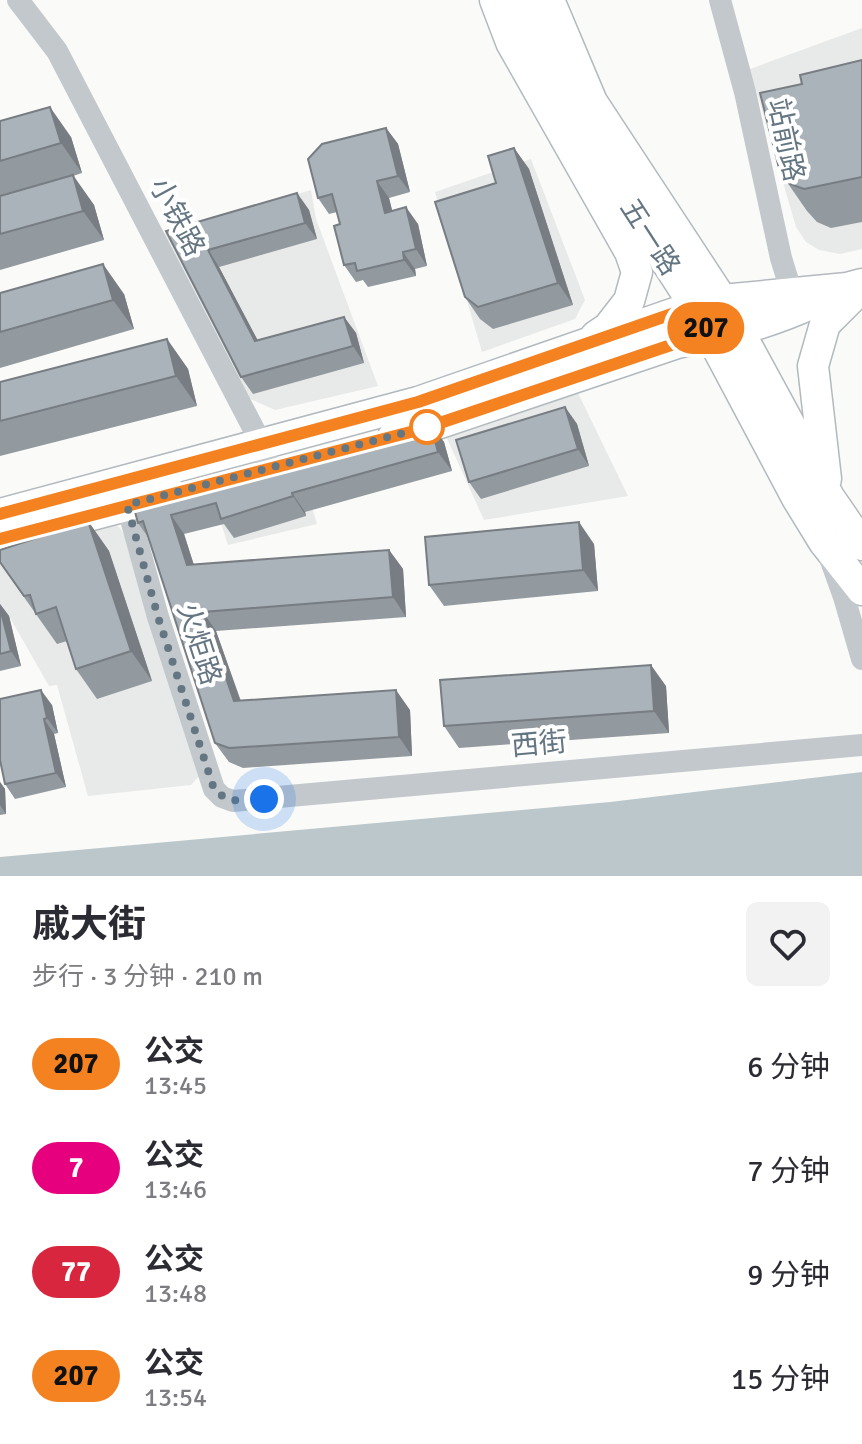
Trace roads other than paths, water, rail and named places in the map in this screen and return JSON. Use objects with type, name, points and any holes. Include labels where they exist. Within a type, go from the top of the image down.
[{"type":"main road","points":[[495,0],[511,42],[630,252],[637,272],[629,301],[608,328]]},
{"type":"main road","name":"五一路","points":[[525,0],[574,119],[661,254],[709,303]]},
{"type":"main road","name":"五一路","points":[[549,0],[592,102],[709,303],[797,498],[824,542],[862,590]]},
{"type":"main road","points":[[580,346],[608,328],[654,290],[661,272],[661,254]]},
{"type":"main road","points":[[0,514],[266,457],[422,429],[677,343],[724,334],[793,312],[857,286]]},
{"type":"main road","points":[[0,539],[127,505],[709,303],[857,286]]},
{"type":"main road","points":[[829,497],[813,366],[825,324],[857,286]]},
{"type":"main road","name":"五一路","points":[[724,334],[862,545]]},
{"type":"street","name":"小铁路","points":[[18,0],[57,51],[266,457]]},
{"type":"street","name":"站前路","points":[[720,0],[792,294]]},
{"type":"street","name":"火炬路","points":[[127,505],[158,617],[214,789],[222,797]]},
{"type":"street","points":[[824,542],[862,659]]},
{"type":"street","name":"西街","points":[[222,797],[233,801],[862,745]]}]
